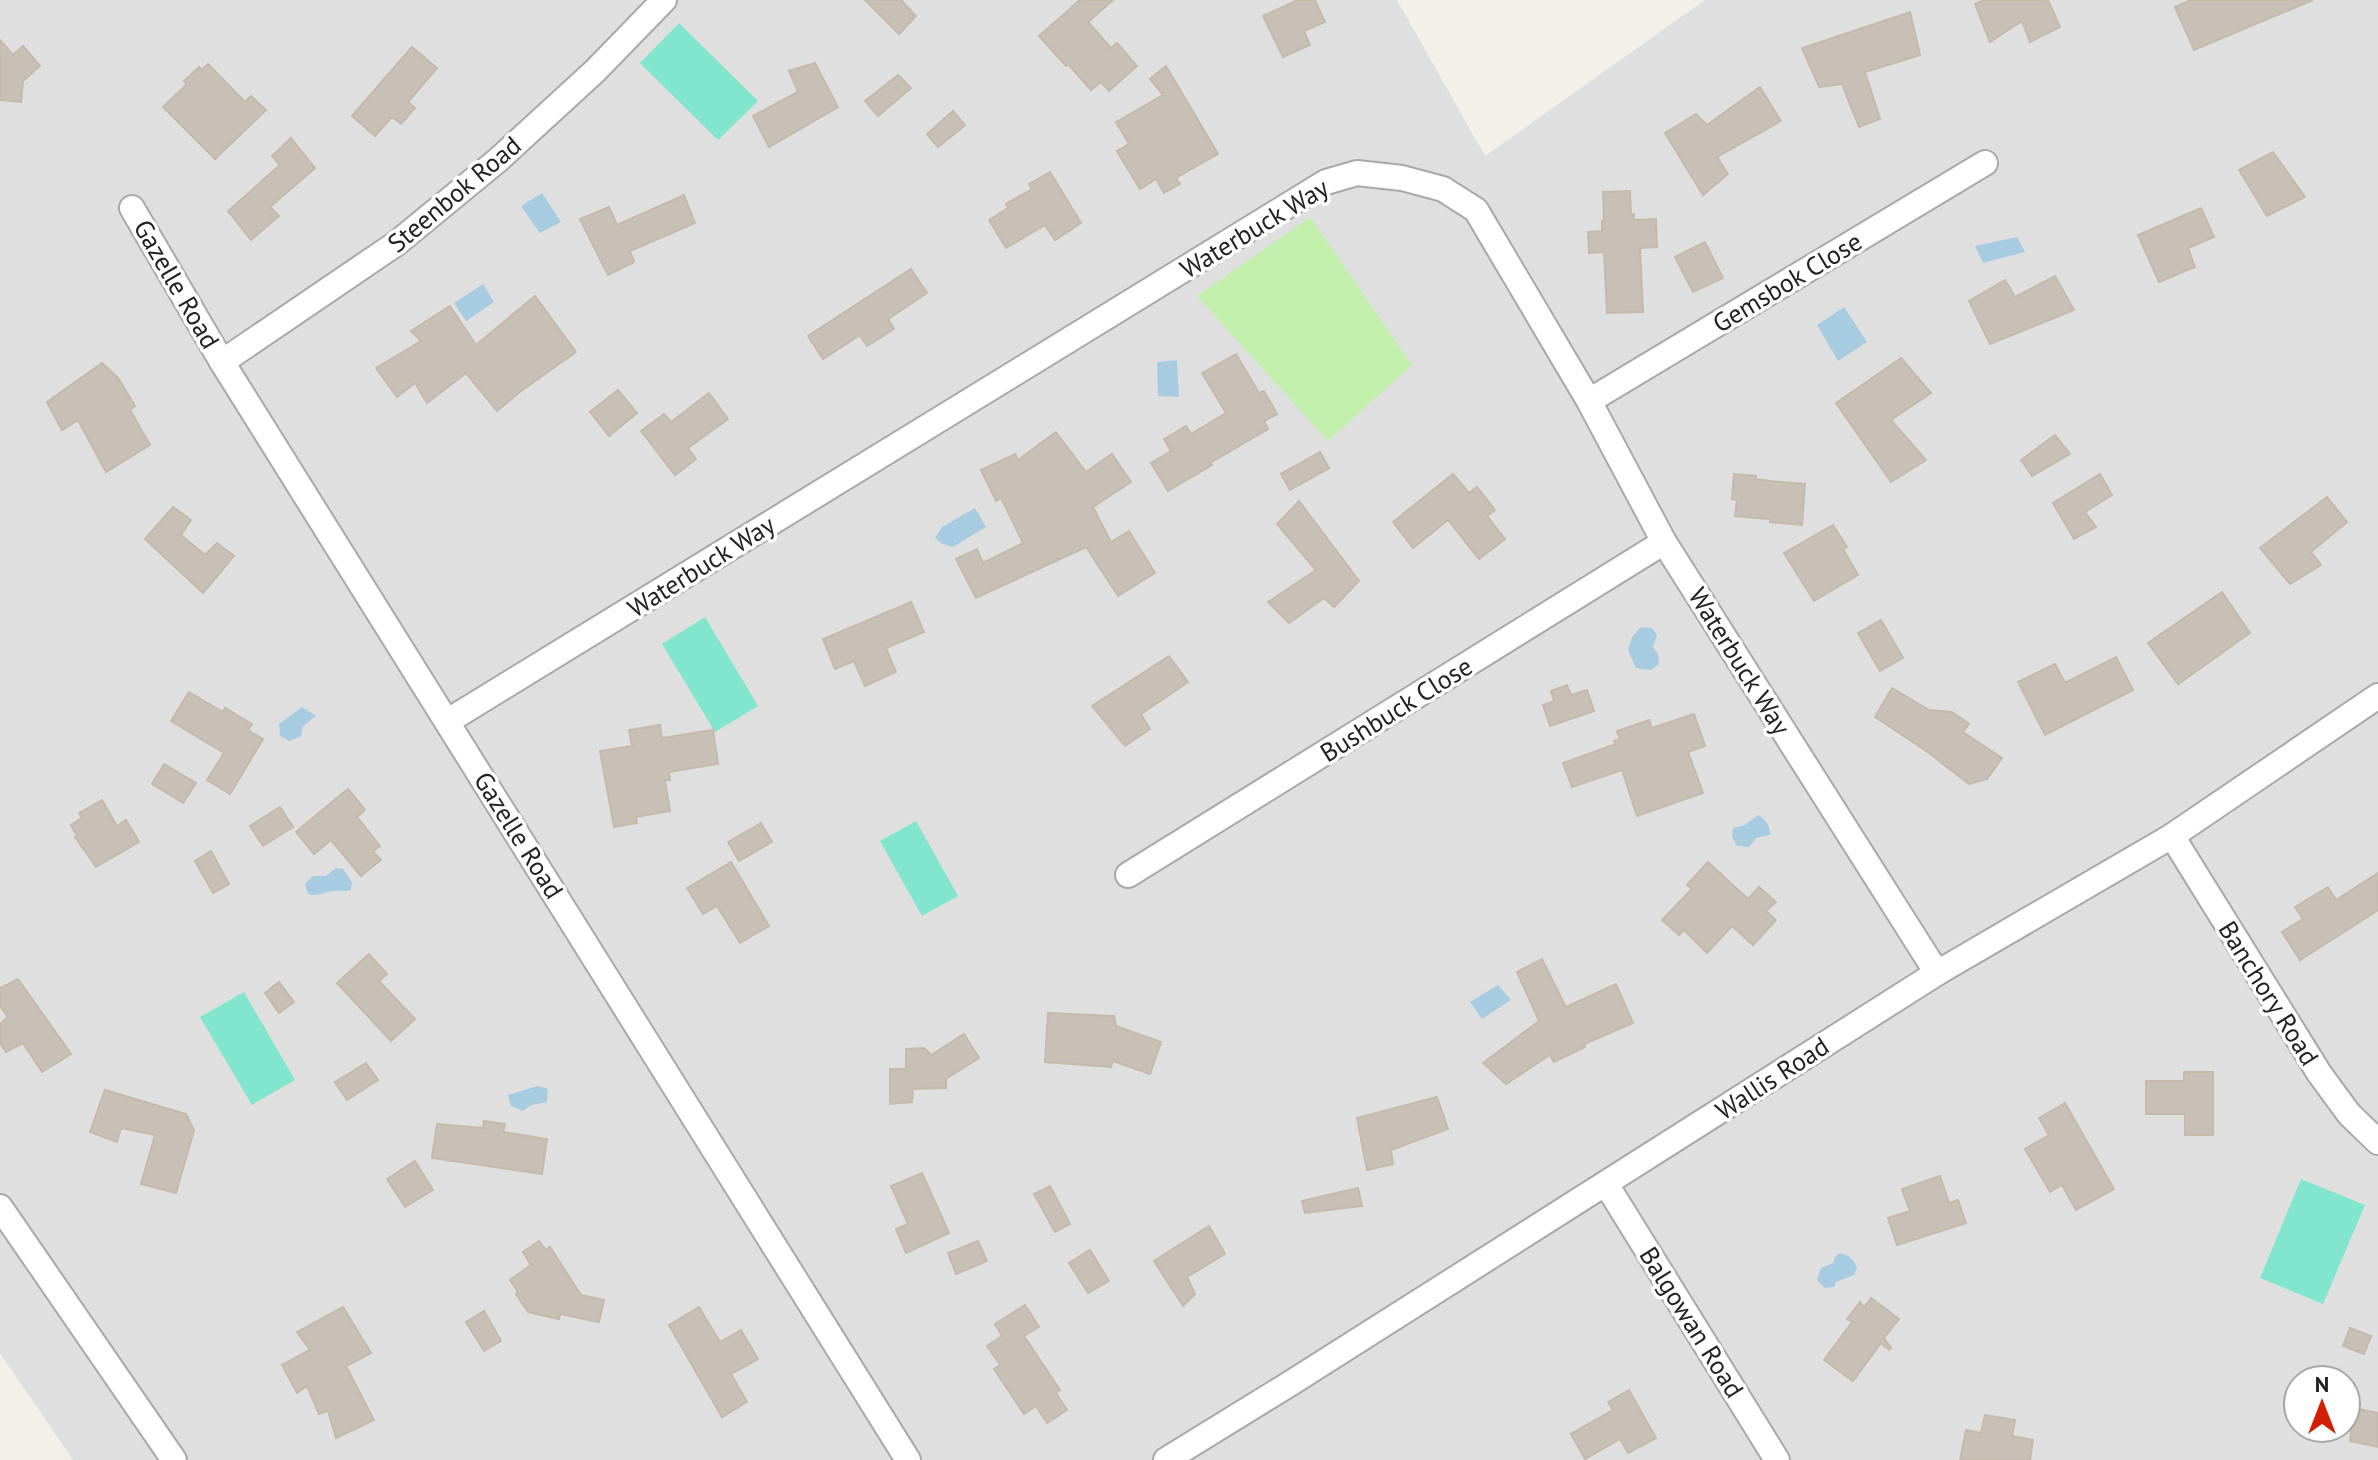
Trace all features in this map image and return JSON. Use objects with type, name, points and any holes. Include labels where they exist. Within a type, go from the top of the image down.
[{"type":"street","name":"Steenbok Road","points":[[222,362],[397,243],[498,160],[595,71],[664,0]]},
{"type":"street","name":"Gemsbok Close","points":[[1589,401],[1985,163]]},
{"type":"street","name":"Waterbuck Way","points":[[448,721],[1326,182],[1357,173],[1402,178],[1443,189],[1476,210],[1589,401],[1664,542],[1937,973]]},
{"type":"street","name":"Gazelle Road","points":[[132,208],[222,362],[908,1460]]},
{"type":"street","name":"Bushbuck Close","points":[[1128,875],[1664,542]]},
{"type":"street","name":"Wallis Road","points":[[1166,1460],[1937,973],[2172,836],[2378,696]]},
{"type":"street","name":"Banchory Road","points":[[2172,836],[2319,1073],[2349,1114],[2378,1142]]},
{"type":"street","name":"Balgowan Road","points":[[1606,1184],[1777,1460]]},
{"type":"street","points":[[0,1207],[174,1460]]},
{"type":"shaded area","points":[[0,0],[1397,0],[1485,156],[1705,0],[2378,0],[2378,1460],[73,1460],[0,1353]]},
{"type":"green space","points":[[679,23],[758,101],[718,140],[640,63]]},
{"type":"green space","points":[[1310,217],[1412,365],[1328,441],[1197,296]]},
{"type":"green space","points":[[705,617],[758,706],[715,732],[662,644]]},
{"type":"green space","points":[[916,821],[958,896],[922,916],[880,841]]},
{"type":"green space","points":[[244,992],[295,1080],[252,1105],[200,1017]]},
{"type":"green space","points":[[2301,1179],[2365,1205],[2323,1304],[2260,1278]]},
{"type":"water","points":[[542,193],[561,222],[540,233],[521,206]]},
{"type":"water","points":[[2017,237],[2025,252],[1983,263],[1975,246]]},
{"type":"water","points":[[483,284],[494,302],[466,321],[454,303]]},
{"type":"water","points":[[1844,307],[1867,342],[1838,361],[1817,325]]},
{"type":"water","points":[[1177,360],[1179,397],[1158,396],[1157,362]]},
{"type":"water","points":[[975,508],[986,527],[953,547],[935,538],[942,527]]},
{"type":"water","points":[[1641,627],[1652,628],[1657,635],[1653,647],[1659,664],[1651,670],[1636,668],[1628,650],[1632,637]]},
{"type":"water","points":[[302,707],[316,716],[303,726],[301,736],[289,741],[280,736],[279,724]]},
{"type":"water","points":[[1758,815],[1767,823],[1770,835],[1756,838],[1749,847],[1737,846],[1732,837],[1733,828],[1745,825]]},
{"type":"water","points":[[336,868],[343,869],[352,882],[351,890],[308,894],[305,884],[313,876],[326,876]]},
{"type":"water","points":[[1498,985],[1511,1000],[1482,1019],[1470,1002]]},
{"type":"water","points":[[538,1086],[548,1089],[547,1102],[531,1105],[523,1111],[511,1106],[508,1095]]},
{"type":"water","points":[[1840,1253],[1854,1262],[1857,1268],[1854,1275],[1836,1282],[1834,1287],[1825,1288],[1817,1280],[1821,1268],[1833,1263]]},
{"type":"building","points":[[865,0],[901,0],[916,16],[899,34]]},
{"type":"building","points":[[1080,0],[1113,0],[1088,22],[1111,48],[1117,43],[1137,66],[1109,91],[1101,82],[1091,90],[1039,36]]},
{"type":"building","points":[[1298,0],[1315,0],[1325,22],[1304,31],[1310,45],[1283,57],[1263,16]]},
{"type":"building","points":[[1984,0],[2048,0],[2060,27],[2030,42],[2022,21],[1990,42],[1975,4]]},
{"type":"building","points":[[2191,0],[2313,0],[2194,50],[2175,7]]},
{"type":"building","points":[[1910,12],[1920,55],[1865,72],[1880,119],[1859,127],[1842,84],[1819,87],[1802,48]]},
{"type":"building","points":[[0,40],[13,55],[23,46],[40,66],[23,81],[21,102],[0,100]]},
{"type":"building","points":[[412,47],[437,68],[408,102],[415,108],[401,124],[392,117],[375,136],[352,116]]},
{"type":"building","points":[[815,63],[838,107],[769,147],[753,116],[798,92],[789,71]]},
{"type":"building","points":[[208,64],[245,102],[251,96],[266,110],[215,159],[163,107],[187,84],[184,81],[199,67],[202,70]]},
{"type":"building","points":[[1166,66],[1218,154],[1176,178],[1180,184],[1164,193],[1156,179],[1140,189],[1117,151],[1129,144],[1116,122],[1163,95],[1150,79]]},
{"type":"building","points":[[898,75],[911,88],[878,116],[865,101]]},
{"type":"building","points":[[1760,87],[1781,121],[1717,157],[1728,174],[1703,195],[1665,133],[1696,114],[1707,125]]},
{"type":"building","points":[[953,111],[965,125],[938,147],[927,134]]},
{"type":"building","points":[[291,138],[315,168],[270,207],[279,216],[251,240],[228,211],[280,165],[272,156]]},
{"type":"building","points":[[2273,152],[2305,197],[2267,216],[2239,170]]},
{"type":"building","points":[[1050,172],[1081,223],[1055,240],[1045,225],[1006,248],[989,220],[1008,208],[1006,204],[1032,189],[1029,184]]},
{"type":"building","points":[[1630,191],[1634,220],[1656,219],[1657,247],[1640,248],[1643,312],[1607,313],[1604,252],[1589,253],[1588,232],[1602,231],[1603,192]]},
{"type":"building","points":[[684,195],[695,223],[630,251],[634,262],[608,275],[580,219],[609,207],[617,225]]},
{"type":"building","points":[[2201,208],[2214,237],[2188,248],[2195,267],[2159,282],[2138,235]]},
{"type":"building","points":[[1705,242],[1723,278],[1693,292],[1675,257]]},
{"type":"building","points":[[911,269],[927,293],[888,319],[894,329],[867,346],[860,335],[823,359],[808,336]]},
{"type":"building","points":[[2055,276],[2074,310],[1990,344],[1969,301],[2005,280],[2015,297]]},
{"type":"building","points":[[535,296],[576,352],[497,411],[466,373],[427,403],[415,383],[397,397],[376,368],[421,341],[411,331],[450,306],[476,345]]},
{"type":"building","points":[[1236,354],[1259,393],[1264,391],[1277,414],[1264,421],[1268,429],[1168,491],[1151,463],[1171,451],[1164,439],[1186,426],[1191,434],[1226,413],[1202,373]]},
{"type":"building","points":[[1901,358],[1931,393],[1891,420],[1926,460],[1891,482],[1836,403]]},
{"type":"building","points":[[102,363],[118,378],[135,406],[130,410],[150,445],[106,472],[78,420],[62,430],[47,402]]},
{"type":"building","points":[[618,390],[637,413],[609,436],[590,412]]},
{"type":"building","points":[[709,393],[728,419],[688,448],[696,459],[675,475],[641,431],[664,414],[671,422]]},
{"type":"building","points":[[1056,432],[1086,472],[1112,454],[1131,482],[1093,507],[1111,542],[1129,531],[1155,573],[1118,596],[1086,547],[976,598],[956,559],[977,549],[983,563],[1023,543],[1001,498],[996,501],[981,470],[1015,454],[1018,460]]},
{"type":"building","points":[[2055,435],[2070,454],[2032,476],[2021,460]]},
{"type":"building","points":[[1320,452],[1329,468],[1290,490],[1281,474]]},
{"type":"building","points":[[1453,474],[1469,493],[1477,487],[1495,510],[1487,516],[1505,539],[1479,559],[1448,520],[1413,548],[1393,522]]},
{"type":"building","points":[[1734,474],[1805,484],[1802,525],[1735,516],[1737,500],[1732,499]]},
{"type":"building","points":[[2100,474],[2112,495],[2085,512],[2096,527],[2074,539],[2053,503]]},
{"type":"building","points":[[2327,497],[2347,522],[2311,552],[2321,565],[2290,584],[2260,548]]},
{"type":"building","points":[[1299,501],[1359,581],[1334,607],[1324,598],[1289,623],[1268,602],[1316,570],[1277,524]]},
{"type":"building","points":[[173,507],[191,520],[181,535],[205,555],[217,543],[234,556],[203,593],[145,539]]},
{"type":"building","points":[[1833,525],[1847,547],[1843,549],[1858,575],[1814,601],[1784,553]]},
{"type":"building","points":[[2222,592],[2250,633],[2178,684],[2148,643]]},
{"type":"building","points":[[911,602],[924,632],[886,648],[896,672],[865,686],[854,661],[835,669],[823,639]]},
{"type":"building","points":[[1881,620],[1903,658],[1880,671],[1858,633]]},
{"type":"building","points":[[1169,656],[1188,682],[1141,714],[1150,729],[1125,746],[1092,706]]},
{"type":"building","points":[[2116,657],[2133,690],[2045,735],[2018,682],[2055,664],[2065,683]]},
{"type":"building","points":[[1567,685],[1571,695],[1587,690],[1594,711],[1550,726],[1543,705],[1554,701],[1551,691]]},
{"type":"building","points":[[1892,688],[1929,710],[1952,712],[1969,724],[1963,732],[2002,758],[1987,779],[1969,784],[1875,717]]},
{"type":"building","points":[[189,692],[223,712],[225,708],[252,724],[248,730],[263,739],[230,794],[207,780],[224,753],[171,721]]},
{"type":"building","points":[[1694,714],[1705,746],[1688,752],[1703,793],[1637,816],[1622,770],[1572,787],[1563,763],[1616,744],[1614,741],[1620,739],[1617,731],[1649,720],[1652,728]]},
{"type":"building","points":[[660,725],[662,738],[713,730],[718,764],[669,772],[670,780],[665,780],[670,811],[636,817],[637,823],[614,827],[600,751],[632,746],[629,730]]},
{"type":"building","points":[[164,764],[196,783],[183,803],[152,784]]},
{"type":"building","points":[[348,789],[365,810],[357,817],[380,846],[373,851],[381,860],[361,876],[331,840],[314,854],[296,832]]},
{"type":"building","points":[[102,800],[117,826],[126,820],[139,842],[96,867],[75,837],[71,825],[82,818],[79,813]]},
{"type":"building","points":[[280,807],[293,827],[263,846],[250,826]]},
{"type":"building","points":[[761,823],[772,842],[739,861],[728,842]]},
{"type":"building","points":[[211,851],[229,884],[213,893],[195,861]]},
{"type":"building","points":[[731,862],[769,926],[740,943],[717,906],[703,914],[687,888]]},
{"type":"building","points":[[1708,862],[1748,899],[1759,887],[1776,902],[1766,911],[1776,920],[1753,945],[1732,926],[1707,953],[1684,930],[1679,935],[1662,920],[1692,889],[1687,885]]},
{"type":"building","points":[[2378,873],[2378,910],[2300,960],[2282,932],[2303,919],[2295,907],[2328,887],[2336,900]]},
{"type":"building","points":[[369,954],[387,974],[379,981],[415,1019],[391,1041],[337,983]]},
{"type":"building","points":[[1542,959],[1566,1007],[1616,984],[1633,1023],[1584,1044],[1585,1047],[1554,1062],[1550,1055],[1506,1084],[1483,1063],[1539,1021],[1517,972]]},
{"type":"building","points":[[18,979],[71,1054],[42,1072],[23,1043],[6,1052],[0,1043],[0,1024],[8,1017],[0,1006],[0,988]]},
{"type":"building","points":[[279,982],[294,1002],[279,1013],[265,993]]},
{"type":"building","points":[[1048,1013],[1114,1016],[1116,1026],[1161,1042],[1150,1074],[1113,1061],[1111,1067],[1045,1062]]},
{"type":"building","points":[[964,1034],[979,1058],[946,1079],[946,1088],[913,1089],[912,1102],[890,1104],[890,1069],[906,1069],[906,1049],[924,1048],[931,1055]]},
{"type":"building","points":[[366,1063],[378,1080],[347,1100],[335,1082]]},
{"type":"building","points":[[2184,1072],[2213,1072],[2213,1135],[2185,1135],[2185,1114],[2146,1114],[2146,1081],[2184,1081]]},
{"type":"building","points":[[105,1090],[186,1114],[194,1130],[176,1193],[141,1184],[155,1135],[121,1128],[117,1142],[90,1132]]},
{"type":"building","points":[[1437,1097],[1448,1129],[1391,1150],[1393,1164],[1367,1170],[1357,1118]]},
{"type":"building","points":[[2065,1103],[2114,1189],[2076,1210],[2062,1185],[2050,1192],[2025,1149],[2049,1135],[2039,1118]]},
{"type":"building","points":[[484,1121],[505,1124],[503,1132],[547,1139],[542,1174],[432,1158],[437,1124],[483,1128]]},
{"type":"building","points":[[415,1161],[433,1190],[405,1207],[387,1179]]},
{"type":"building","points":[[922,1173],[949,1233],[906,1253],[896,1229],[908,1224],[891,1186]]},
{"type":"building","points":[[1940,1176],[1949,1203],[1958,1200],[1966,1223],[1897,1245],[1888,1218],[1910,1211],[1902,1189]]},
{"type":"building","points":[[1050,1186],[1070,1224],[1055,1232],[1034,1194]]},
{"type":"building","points":[[1358,1188],[1362,1206],[1305,1213],[1302,1201]]},
{"type":"building","points":[[1209,1226],[1225,1254],[1187,1277],[1195,1294],[1183,1306],[1154,1261]]},
{"type":"building","points":[[539,1241],[546,1250],[550,1247],[581,1295],[604,1300],[599,1322],[560,1314],[559,1319],[528,1312],[510,1280],[531,1265],[523,1252]]},
{"type":"building","points":[[978,1241],[987,1261],[956,1274],[948,1253]]},
{"type":"building","points":[[1090,1250],[1109,1281],[1088,1293],[1069,1263]]},
{"type":"building","points":[[1871,1298],[1899,1319],[1884,1338],[1891,1348],[1889,1350],[1881,1343],[1853,1381],[1824,1360],[1852,1322],[1847,1319],[1860,1302],[1864,1308]]},
{"type":"building","points":[[1025,1305],[1039,1327],[1024,1336],[1060,1390],[1056,1393],[1067,1410],[1047,1423],[1036,1406],[1024,1414],[994,1369],[1000,1365],[987,1346],[1002,1336],[995,1324]]},
{"type":"building","points":[[343,1307],[371,1353],[346,1366],[374,1420],[336,1438],[328,1411],[319,1414],[307,1386],[297,1393],[282,1365],[310,1350],[297,1332]]},
{"type":"building","points":[[699,1307],[720,1342],[741,1330],[758,1359],[731,1374],[747,1402],[722,1417],[669,1325]]},
{"type":"building","points":[[484,1311],[501,1341],[484,1351],[466,1322]]},
{"type":"building","points":[[2350,1328],[2371,1336],[2364,1354],[2343,1346]]},
{"type":"building","points":[[1629,1390],[1656,1438],[1628,1453],[1620,1439],[1585,1459],[1571,1434],[1613,1410],[1608,1402]]},
{"type":"building","points":[[2362,1410],[2378,1413],[2378,1447],[2362,1444]]},
{"type":"building","points":[[1985,1415],[2015,1420],[2012,1436],[2033,1440],[2030,1460],[1960,1460],[1966,1430],[1981,1433]]}]
